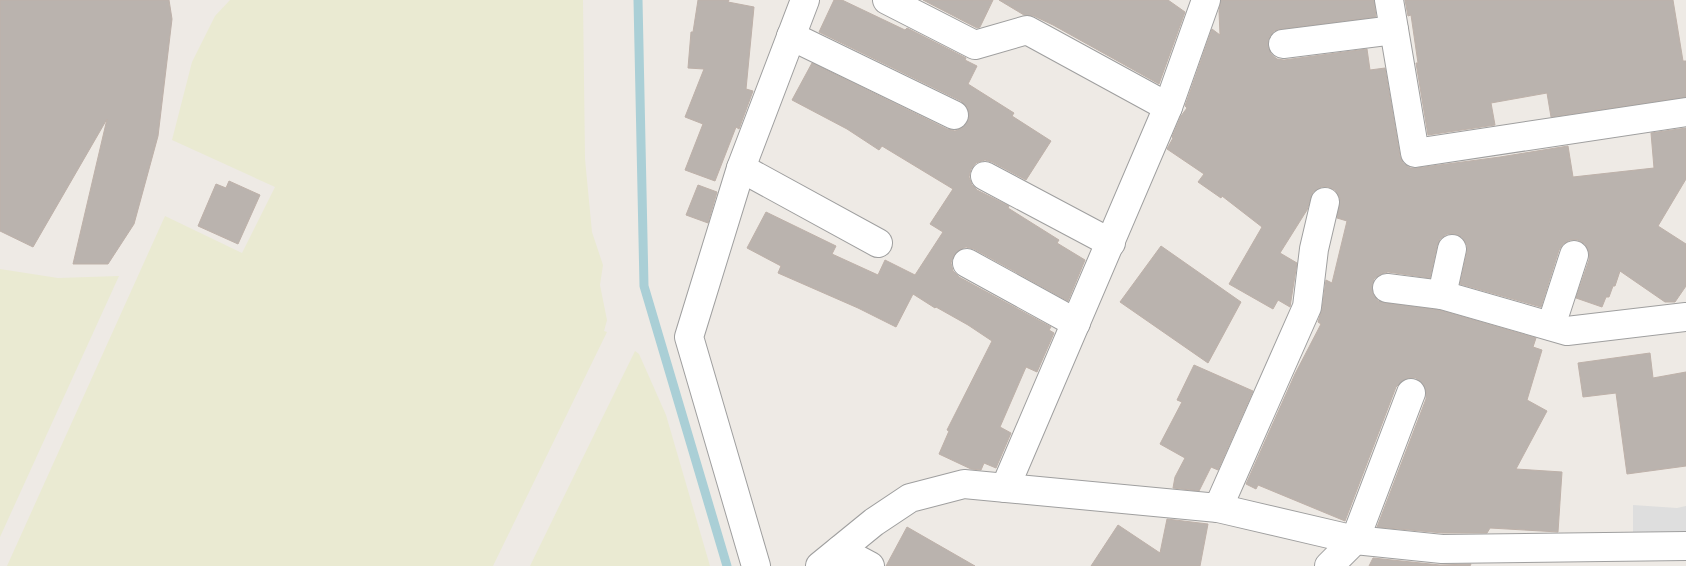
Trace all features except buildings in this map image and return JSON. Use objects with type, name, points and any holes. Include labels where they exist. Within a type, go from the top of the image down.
[{"type":"street","points":[[756,566],[689,337],[741,168],[805,0]]},
{"type":"street","points":[[887,0],[975,45],[1027,30],[1168,107]]},
{"type":"street","points":[[1005,488],[1168,107],[1206,0]]},
{"type":"street","points":[[1389,0],[1415,154],[1686,112]]},
{"type":"street","points":[[1283,44],[1394,30]]},
{"type":"street","points":[[791,36],[954,116]]},
{"type":"street","points":[[741,168],[878,243]]},
{"type":"street","points":[[985,176],[1111,243]]},
{"type":"street","points":[[1218,508],[1307,308],[1314,249],[1325,202]]},
{"type":"street","points":[[1442,295],[1452,249]]},
{"type":"street","points":[[1551,326],[1574,255]]},
{"type":"street","points":[[967,263],[1076,323]]},
{"type":"street","points":[[1387,288],[1442,295],[1567,331],[1686,317]]},
{"type":"street","points":[[1329,566],[1354,540],[1411,393]]},
{"type":"street","points":[[830,558],[874,522],[910,498],[964,484],[1218,508],[1354,540],[1442,549],[1558,557],[1686,546]]},
{"type":"street","points":[[830,558],[870,566]]},
{"type":"green space","points":[[230,0],[583,0],[585,159],[592,232],[603,265],[600,285],[607,320],[604,331],[607,332],[493,566],[7,566],[165,216],[242,253],[275,187],[172,140],[192,62],[215,16]]},
{"type":"green space","points":[[0,269],[58,278],[119,276],[0,537]]},
{"type":"green space","points":[[635,351],[639,354],[666,415],[710,566],[530,566]]},
{"type":"shaded area","points":[[1633,505],[1677,508],[1686,506],[1686,532],[1633,532]]},
{"type":"waterway","points":[[638,0],[644,286],[727,566]]}]
